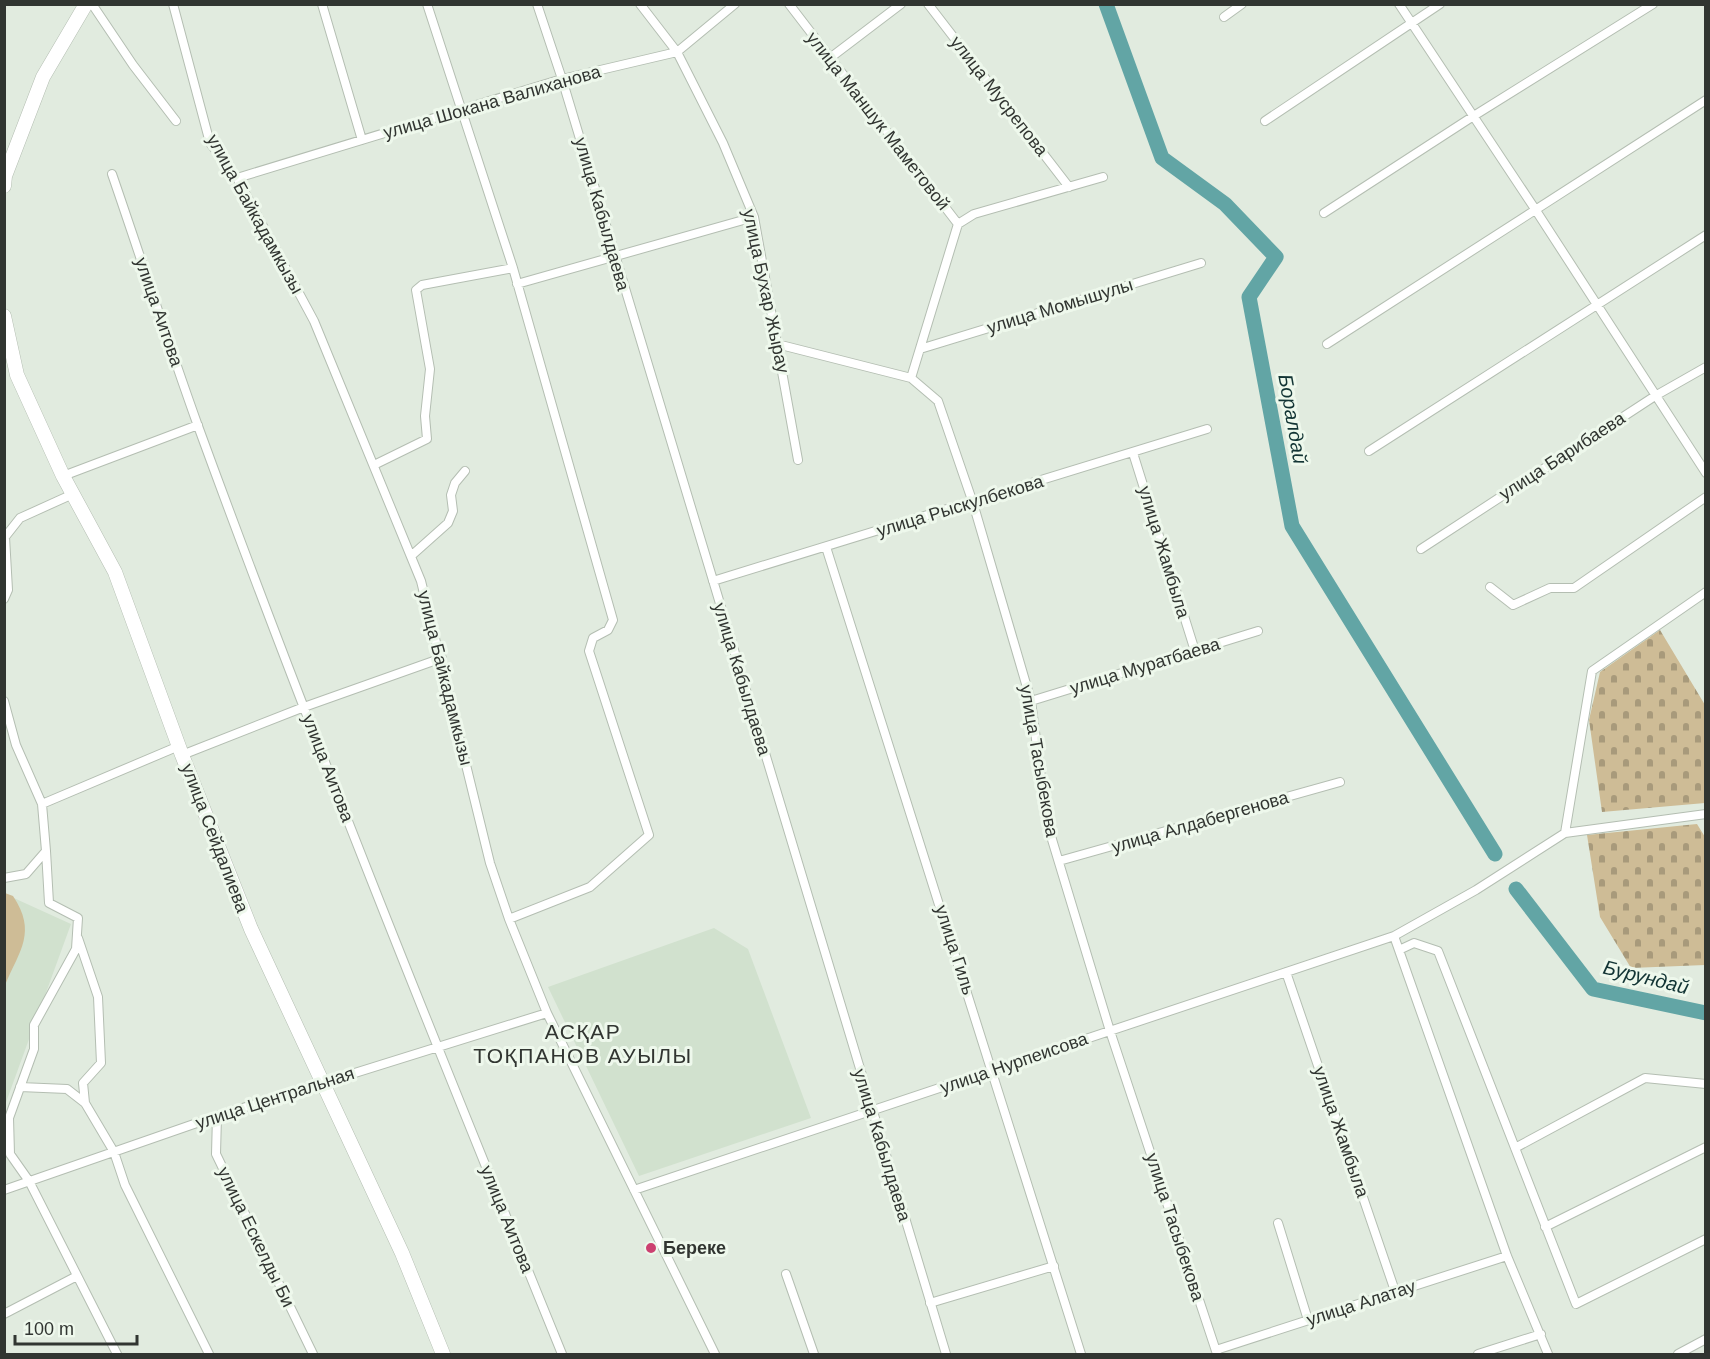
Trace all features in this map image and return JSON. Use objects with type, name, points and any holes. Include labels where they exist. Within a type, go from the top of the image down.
[{"type":"main road","points":[[4,186],[5,176],[43,77],[86,4]]},
{"type":"main road","name":"улица Сейдалиева","points":[[4,316],[17,375],[63,476],[115,572],[181,751],[251,929],[324,1081],[402,1253],[443,1354]]},
{"type":"street","points":[[92,4],[133,65],[176,121]]},
{"type":"street","name":"улица Байкадамкызы","points":[[173,4],[210,143],[237,178],[314,321],[421,580],[490,863],[508,919],[548,1013],[715,1354]]},
{"type":"street","points":[[322,4],[362,140]]},
{"type":"street","points":[[427,4],[513,268],[613,620],[608,630],[593,638],[589,651],[649,834],[590,887],[508,919]]},
{"type":"street","name":"улица Кабылдаева","points":[[537,4],[562,80],[946,1354]]},
{"type":"street","name":"улица Бухар Жырау","points":[[640,4],[677,52],[723,142],[754,217],[798,460]]},
{"type":"street","name":"улица Шокана Валиханова","points":[[237,178],[461,108],[677,52],[735,4]]},
{"type":"street","name":"улица Маншук Маметовой","points":[[789,4],[958,224],[911,378]]},
{"type":"street","points":[[830,58],[901,4]]},
{"type":"street","name":"улица Мусрепова","points":[[928,4],[1069,187]]},
{"type":"street","points":[[1224,17],[1242,4]]},
{"type":"street","points":[[1399,4],[1472,117],[1535,208],[1706,473]]},
{"type":"street","points":[[1265,121],[1440,4]]},
{"type":"street","points":[[1324,213],[1653,4]]},
{"type":"street","points":[[1327,344],[1706,100]]},
{"type":"street","name":"улица Аитова","points":[[112,174],[198,425],[304,707],[437,1047],[562,1354]]},
{"type":"street","points":[[958,224],[974,214],[1103,177]]},
{"type":"street","points":[[517,284],[754,217]]},
{"type":"street","points":[[1369,452],[1706,235]]},
{"type":"street","name":"улица Момышулы","points":[[920,349],[1201,263]]},
{"type":"street","points":[[374,465],[428,439],[425,417],[430,369],[416,290],[422,285],[513,268]]},
{"type":"street","name":"улица Тасыбекова","points":[[777,344],[911,378],[938,401],[973,503],[1031,701],[1047,823],[1110,1031],[1217,1352]]},
{"type":"street","name":"улица Барибаева","points":[[1421,549],[1655,396],[1706,367]]},
{"type":"street","points":[[63,476],[198,425]]},
{"type":"street","name":"улица Рыскулбекова","points":[[713,581],[973,503],[1207,429]]},
{"type":"street","name":"улица Жамбыла","points":[[1133,453],[1195,651]]},
{"type":"street","points":[[411,556],[448,523],[453,511],[451,495],[455,483],[465,471]]},
{"type":"street","points":[[4,599],[8,590],[5,537],[20,518],[73,494]]},
{"type":"street","points":[[1490,587],[1514,605],[1550,588],[1574,588],[1706,497]]},
{"type":"street","name":"улица Гиль","points":[[826,547],[1082,1354]]},
{"type":"street","points":[[1706,592],[1592,671],[1565,833],[1706,814]]},
{"type":"street","name":"улица Муратбаева","points":[[1031,701],[1258,632]]},
{"type":"street","points":[[42,804],[181,751],[441,658]]},
{"type":"street","points":[[4,701],[16,745],[42,804],[49,903],[78,918],[76,949],[34,1025],[34,1049],[9,1118],[10,1154],[29,1181],[117,1354]]},
{"type":"street","name":"улица Алдабергенова","points":[[1059,861],[1340,782]]},
{"type":"street","name":"улица Нурпеисова","points":[[634,1190],[1394,936],[1476,890],[1565,833]]},
{"type":"street","points":[[4,878],[26,874],[46,851]]},
{"type":"street","points":[[77,935],[98,997],[101,1063],[83,1083],[85,1103]]},
{"type":"street","points":[[1394,936],[1507,1256],[1548,1354]]},
{"type":"street","points":[[1399,950],[1414,943],[1438,951],[1576,1304],[1706,1239]]},
{"type":"street","name":"улица Жамбыла","points":[[1286,972],[1395,1292]]},
{"type":"street","name":"улица Центральная","points":[[4,1190],[324,1081],[548,1013]]},
{"type":"street","points":[[1515,1148],[1646,1078],[1706,1084]]},
{"type":"street","points":[[20,1087],[67,1089],[85,1103],[114,1152],[125,1185],[209,1354]]},
{"type":"street","name":"улица Ескелды Би","points":[[217,1116],[216,1154],[313,1354]]},
{"type":"street","points":[[1545,1227],[1706,1147]]},
{"type":"street","points":[[1278,1223],[1308,1320]]},
{"type":"street","name":"улица Алатау","points":[[1217,1352],[1507,1256]]},
{"type":"street","points":[[930,1303],[1054,1266]]},
{"type":"street","points":[[786,1274],[814,1354]]},
{"type":"street","points":[[4,1314],[77,1275]]},
{"type":"street","points":[[1478,1354],[1541,1334]]},
{"type":"street","points":[[1677,1354],[1706,1339]]},
{"type":"shaded area","points":[[5,894],[71,924],[5,1105]]},
{"type":"shaded area","points":[[714,928],[748,949],[811,1118],[639,1176],[548,987]]},
{"type":"green space","points":[[1660,630],[1705,705],[1705,803],[1602,812],[1589,720],[1600,672]]},
{"type":"green space","points":[[1697,824],[1705,837],[1705,965],[1631,968],[1600,917],[1587,835]]},
{"type":"green space","points":[[5,893],[13,896],[20,909],[25,931],[24,941],[5,985]]},
{"type":"waterway","name":"Боралдай","points":[[1106,4],[1162,158],[1225,204],[1276,257],[1249,297],[1292,526],[1495,854]]},
{"type":"waterway","name":"Бурундай","points":[[1516,889],[1593,989],[1706,1013]]},
{"type":"place","name":"Береке","points":[[651,1248]]},
{"type":"district","name":"АСҚАР ТОҚПАНОВ АУЫЛЫ","points":[[583,1044]]}]
